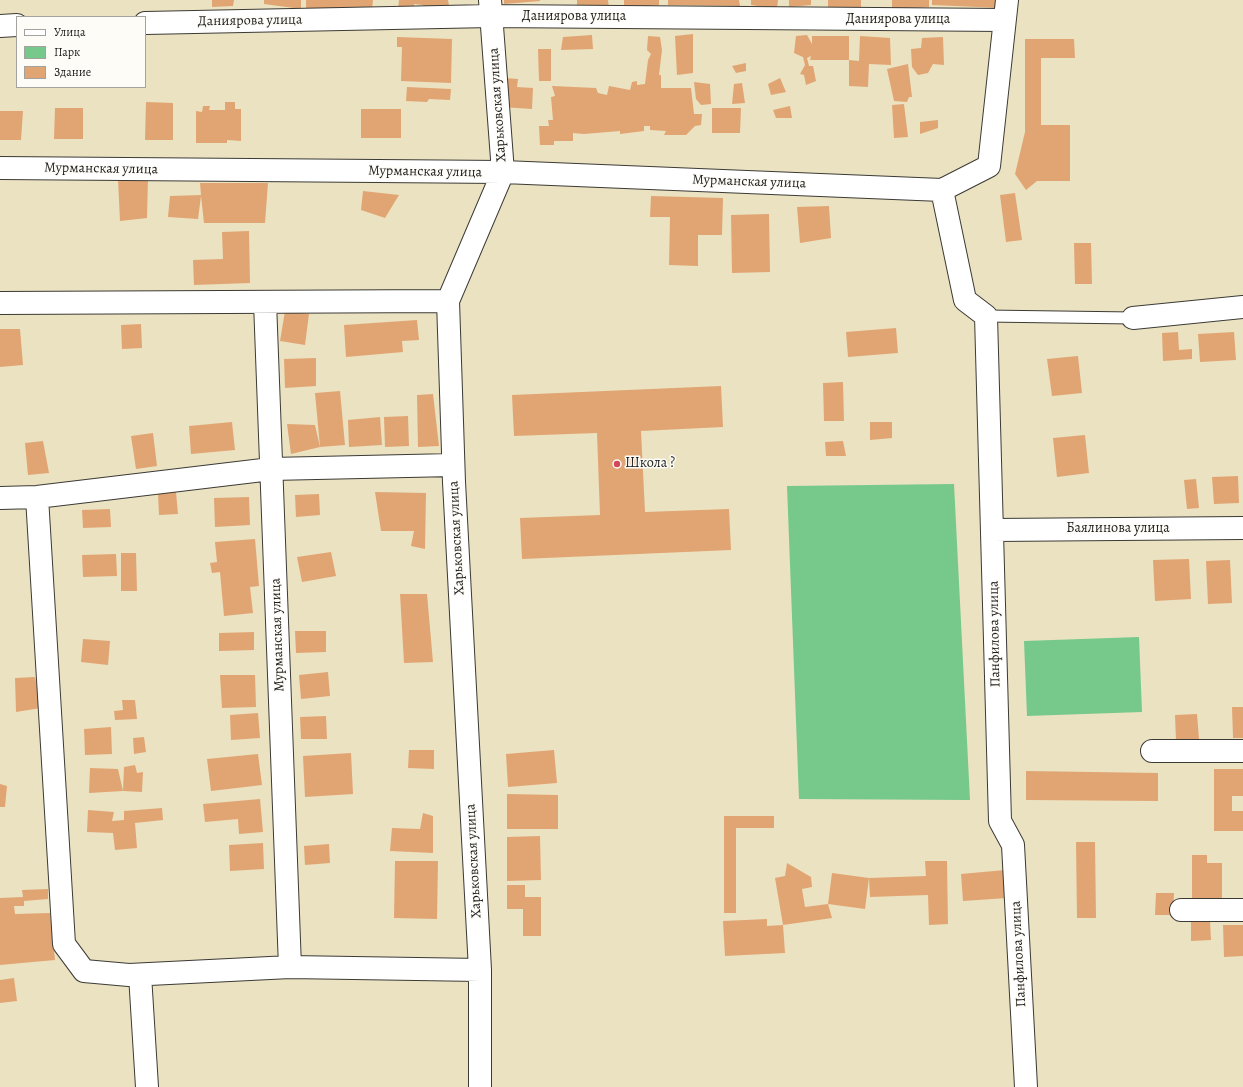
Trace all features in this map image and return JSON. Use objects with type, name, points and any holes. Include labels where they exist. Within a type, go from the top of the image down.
[{"type":"street","name":"Даниярова улица","points":[[146,23],[491,8],[1005,10]]},
{"type":"street","name":"Харьковская улица","points":[[480,1087],[480,970],[453,465],[448,301],[503,172],[491,8]]},
{"type":"street","name":"Мурманская улица","points":[[0,168],[503,172],[942,190],[989,166],[1005,10]]},
{"type":"street","points":[[0,26],[16,25]]},
{"type":"street","points":[[942,190],[965,300],[986,316]]},
{"type":"street","points":[[0,302],[448,301]]},
{"type":"street","name":"Мурманская улица","points":[[265,302],[290,967]]},
{"type":"street","points":[[1133,318],[1243,307]]},
{"type":"street","name":"Панфилова улица","points":[[986,316],[1000,820],[1013,845],[1026,1087]]},
{"type":"street","points":[[0,498],[37,497],[271,469],[453,465]]},
{"type":"street","points":[[37,497],[64,944],[84,971],[140,975],[290,967],[480,970]]},
{"type":"street","name":"Баялинова улица","points":[[993,530],[1243,528]]},
{"type":"street","points":[[1152,751],[1243,751]]},
{"type":"street","points":[[1181,910],[1243,910]]},
{"type":"street","points":[[140,975],[147,1087]]},
{"type":"lane","points":[[986,316],[1133,318]]},
{"type":"green space","points":[[954,484],[970,800],[799,799],[787,486]]},
{"type":"green space","points":[[1139,637],[1142,712],[1027,716],[1024,641]]},
{"type":"building","points":[[212,0],[234,0],[233,6],[212,7]]},
{"type":"building","points":[[264,0],[301,0],[301,9],[264,4]]},
{"type":"building","points":[[306,0],[373,0],[372,10],[306,8]]},
{"type":"building","points":[[399,0],[448,0],[450,11],[425,11],[423,5],[414,4],[414,12],[398,9]]},
{"type":"building","points":[[504,0],[540,0],[540,1],[504,4]]},
{"type":"building","points":[[577,0],[608,0],[609,8],[577,8]]},
{"type":"building","points":[[624,0],[659,0],[659,5],[624,8]]},
{"type":"building","points":[[668,0],[739,0],[740,6],[668,5]]},
{"type":"building","points":[[751,0],[778,0],[777,9],[751,5]]},
{"type":"building","points":[[789,0],[811,0],[811,5],[789,7]]},
{"type":"building","points":[[828,0],[861,0],[861,7],[828,9]]},
{"type":"building","points":[[892,0],[929,0],[929,7],[892,9]]},
{"type":"building","points":[[932,0],[998,0],[1000,8],[932,5]]},
{"type":"building","points":[[693,34],[693,73],[677,75],[675,36]]},
{"type":"building","points":[[592,35],[593,49],[561,50],[563,37]]},
{"type":"building","points":[[807,35],[812,44],[812,36],[849,36],[849,60],[810,60],[811,56],[807,58],[809,66],[813,66],[816,81],[806,85],[804,75],[800,74],[805,65],[803,57],[794,53],[796,36]]},
{"type":"building","points":[[648,36],[660,37],[662,50],[659,75],[661,75],[661,88],[691,88],[694,114],[702,114],[701,125],[695,126],[686,135],[664,135],[666,131],[650,130],[650,126],[644,126],[644,131],[620,134],[620,131],[584,134],[573,133],[573,141],[554,141],[554,145],[540,145],[539,126],[549,126],[548,120],[553,120],[551,97],[555,96],[552,86],[596,88],[598,93],[607,95],[609,86],[630,90],[632,82],[637,81],[637,85],[645,84],[648,60],[651,54],[647,50]]},
{"type":"building","points":[[860,36],[890,38],[891,65],[869,64],[868,87],[849,86],[849,60],[859,61]]},
{"type":"building","points":[[397,37],[452,39],[451,83],[401,81],[402,47],[397,47]]},
{"type":"building","points":[[943,37],[944,65],[933,64],[928,73],[918,75],[912,67],[911,49],[921,48],[922,38]]},
{"type":"building","points":[[1025,39],[1074,39],[1075,58],[1041,58],[1041,125],[1070,125],[1070,181],[1037,181],[1026,190],[1015,174],[1025,132]]},
{"type":"building","points":[[538,49],[551,49],[551,81],[539,81]]},
{"type":"building","points":[[746,63],[746,71],[736,73],[732,66]]},
{"type":"building","points":[[908,64],[912,97],[909,97],[907,102],[894,101],[887,69]]},
{"type":"building","points":[[504,78],[518,79],[517,87],[533,88],[532,109],[502,107]]},
{"type":"building","points":[[780,78],[786,92],[771,95],[768,84]]},
{"type":"building","points":[[694,82],[710,84],[711,104],[701,105],[696,99]]},
{"type":"building","points":[[742,83],[745,103],[732,104],[734,84]]},
{"type":"building","points":[[407,87],[451,89],[450,100],[429,99],[427,102],[406,101]]},
{"type":"building","points":[[146,102],[173,103],[173,140],[145,140]]},
{"type":"building","points":[[225,102],[235,102],[235,109],[241,109],[241,141],[227,140],[227,143],[196,143],[196,111],[202,112],[203,106],[210,106],[209,110],[225,110]]},
{"type":"building","points":[[904,104],[908,137],[894,138],[892,105]]},
{"type":"building","points":[[790,106],[792,118],[776,118],[773,110]]},
{"type":"building","points":[[55,108],[83,108],[83,139],[54,139]]},
{"type":"building","points":[[712,108],[741,108],[740,133],[712,133]]},
{"type":"building","points":[[361,109],[401,109],[401,138],[361,138]]},
{"type":"building","points":[[0,111],[23,111],[21,140],[0,140]]},
{"type":"building","points":[[938,120],[938,128],[920,134],[920,122]]},
{"type":"building","points":[[118,179],[148,179],[147,218],[120,221]]},
{"type":"building","points":[[200,183],[268,183],[265,223],[204,223],[201,196],[198,219],[168,217],[170,196],[201,195]]},
{"type":"building","points":[[363,191],[399,195],[385,218],[361,210]]},
{"type":"building","points":[[1015,193],[1022,240],[1006,242],[1000,195]]},
{"type":"building","points":[[651,196],[723,198],[722,235],[698,235],[698,266],[669,265],[670,217],[650,217]]},
{"type":"building","points":[[829,206],[831,238],[800,243],[797,207]]},
{"type":"building","points":[[769,214],[770,272],[732,273],[731,215]]},
{"type":"building","points":[[249,231],[250,283],[194,285],[193,260],[223,259],[222,232]]},
{"type":"building","points":[[1074,243],[1091,243],[1092,284],[1075,284]]},
{"type":"building","points":[[285,311],[309,314],[305,345],[280,341]]},
{"type":"building","points":[[417,320],[419,340],[402,341],[403,352],[346,357],[344,325]]},
{"type":"building","points":[[141,324],[142,348],[122,349],[121,325]]},
{"type":"building","points":[[896,328],[898,353],[848,357],[846,332]]},
{"type":"building","points":[[0,329],[20,329],[23,365],[0,367]]},
{"type":"building","points":[[1178,332],[1179,350],[1192,349],[1192,359],[1163,361],[1162,333]]},
{"type":"building","points":[[1234,332],[1236,360],[1200,362],[1198,334]]},
{"type":"building","points":[[1078,356],[1082,393],[1052,396],[1047,359]]},
{"type":"building","points":[[316,358],[316,386],[285,388],[284,359]]},
{"type":"building","points":[[843,382],[844,421],[824,421],[823,383]]},
{"type":"building","points":[[721,386],[723,427],[641,431],[645,512],[729,509],[731,550],[522,559],[520,518],[600,515],[597,433],[514,436],[512,395]]},
{"type":"building","points":[[340,391],[345,445],[320,447],[315,393]]},
{"type":"building","points":[[433,394],[439,446],[418,447],[417,395]]},
{"type":"building","points":[[408,416],[409,446],[385,447],[384,417]]},
{"type":"building","points":[[380,417],[382,445],[349,447],[348,420]]},
{"type":"building","points":[[232,422],[235,450],[191,454],[189,426]]},
{"type":"building","points":[[870,422],[892,422],[892,438],[870,440]]},
{"type":"building","points":[[287,424],[315,425],[320,447],[291,454]]},
{"type":"building","points":[[153,433],[157,466],[136,469],[131,436]]},
{"type":"building","points":[[1085,435],[1089,473],[1057,477],[1053,438]]},
{"type":"building","points":[[43,441],[49,473],[28,475],[25,443]]},
{"type":"building","points":[[843,441],[846,456],[826,456],[825,442]]},
{"type":"building","points":[[1238,476],[1239,503],[1214,504],[1212,477]]},
{"type":"building","points":[[1196,479],[1199,508],[1187,509],[1184,480]]},
{"type":"building","points":[[176,492],[178,514],[159,515],[158,493]]},
{"type":"building","points":[[375,492],[426,493],[425,549],[411,546],[414,531],[381,531]]},
{"type":"building","points":[[319,494],[320,515],[296,517],[295,495]]},
{"type":"building","points":[[249,497],[250,525],[215,527],[214,498]]},
{"type":"building","points":[[110,509],[111,527],[83,528],[82,510]]},
{"type":"building","points":[[255,539],[259,586],[250,587],[253,613],[224,616],[220,572],[212,573],[210,563],[217,562],[215,542]]},
{"type":"building","points":[[331,552],[336,576],[302,582],[297,557]]},
{"type":"building","points":[[121,553],[136,553],[137,591],[121,591]]},
{"type":"building","points":[[116,554],[117,576],[83,577],[82,555]]},
{"type":"building","points":[[1189,559],[1191,599],[1155,601],[1153,560]]},
{"type":"building","points":[[1230,560],[1232,603],[1208,604],[1206,561]]},
{"type":"building","points":[[400,594],[427,594],[433,662],[404,663]]},
{"type":"building","points":[[295,631],[326,631],[326,652],[296,653]]},
{"type":"building","points":[[254,632],[254,650],[219,651],[219,633]]},
{"type":"building","points":[[83,639],[110,641],[108,665],[81,662]]},
{"type":"building","points":[[328,672],[330,696],[301,699],[299,675]]},
{"type":"building","points":[[220,675],[255,675],[256,707],[222,708]]},
{"type":"building","points":[[35,677],[41,708],[16,712],[15,678]]},
{"type":"building","points":[[122,700],[135,700],[137,719],[115,720],[114,711],[123,710]]},
{"type":"building","points":[[1232,707],[1243,707],[1243,738],[1233,738]]},
{"type":"building","points":[[258,713],[260,738],[231,740],[230,715]]},
{"type":"building","points":[[1197,714],[1199,739],[1176,741],[1175,715]]},
{"type":"building","points":[[326,716],[327,739],[301,739],[300,717]]},
{"type":"building","points":[[111,727],[112,754],[85,755],[84,729]]},
{"type":"building","points":[[144,737],[146,752],[134,754],[133,738]]},
{"type":"building","points":[[409,750],[434,750],[434,769],[408,768]]},
{"type":"building","points":[[554,750],[557,783],[508,787],[506,754]]},
{"type":"building","points":[[351,753],[353,794],[305,797],[303,756]]},
{"type":"building","points":[[258,754],[262,785],[211,791],[207,759]]},
{"type":"building","points":[[135,765],[137,773],[143,772],[142,792],[123,791],[124,767]]},
{"type":"building","points":[[90,768],[118,769],[123,791],[89,793]]},
{"type":"building","points":[[1214,769],[1243,769],[1243,796],[1232,796],[1232,811],[1243,811],[1243,831],[1214,831]]},
{"type":"building","points":[[1026,771],[1158,773],[1158,801],[1026,800]]},
{"type":"building","points":[[0,784],[7,786],[5,807],[0,807]]},
{"type":"building","points":[[507,794],[558,795],[558,829],[507,829]]},
{"type":"building","points":[[260,799],[263,832],[239,834],[238,819],[205,822],[203,804]]},
{"type":"building","points":[[162,808],[163,820],[135,823],[137,848],[115,850],[113,833],[87,832],[88,810],[114,812],[112,821],[124,820],[124,811]]},
{"type":"building","points":[[423,813],[433,816],[433,853],[390,851],[392,828],[420,829]]},
{"type":"building","points":[[724,816],[774,816],[774,828],[736,828],[736,913],[724,913]]},
{"type":"building","points":[[540,836],[541,880],[507,881],[507,837]]},
{"type":"building","points":[[1076,842],[1095,842],[1096,918],[1077,918]]},
{"type":"building","points":[[263,843],[264,869],[230,871],[229,845]]},
{"type":"building","points":[[329,844],[330,863],[305,865],[304,846]]},
{"type":"building","points":[[1192,855],[1207,855],[1207,863],[1222,863],[1222,898],[1192,898]]},
{"type":"building","points":[[395,861],[438,861],[437,919],[394,918]]},
{"type":"building","points":[[925,861],[947,861],[948,924],[929,925],[928,895],[870,897],[869,878],[926,876]]},
{"type":"building","points":[[787,863],[811,877],[812,887],[802,889],[805,907],[828,904],[832,918],[783,925],[775,878],[785,876]]},
{"type":"building","points":[[1005,870],[1007,898],[963,901],[961,874]]},
{"type":"building","points":[[832,873],[869,878],[865,909],[828,904]]},
{"type":"building","points":[[507,885],[525,885],[525,897],[541,897],[541,936],[523,936],[523,909],[507,909]]},
{"type":"building","points":[[48,889],[48,899],[24,901],[24,906],[14,906],[15,914],[50,913],[55,960],[0,965],[0,898],[23,897],[22,890]]},
{"type":"building","points":[[1156,893],[1174,893],[1173,915],[1155,915]]},
{"type":"building","points":[[767,919],[767,926],[783,925],[785,953],[725,956],[723,921]]},
{"type":"building","points":[[1191,921],[1210,921],[1211,940],[1191,941]]},
{"type":"building","points":[[1223,925],[1243,925],[1243,956],[1224,957]]},
{"type":"building","points":[[14,978],[17,1001],[0,1003],[0,980]]},
{"type":"place","name":"Школа ?","points":[[617,464]]}]
